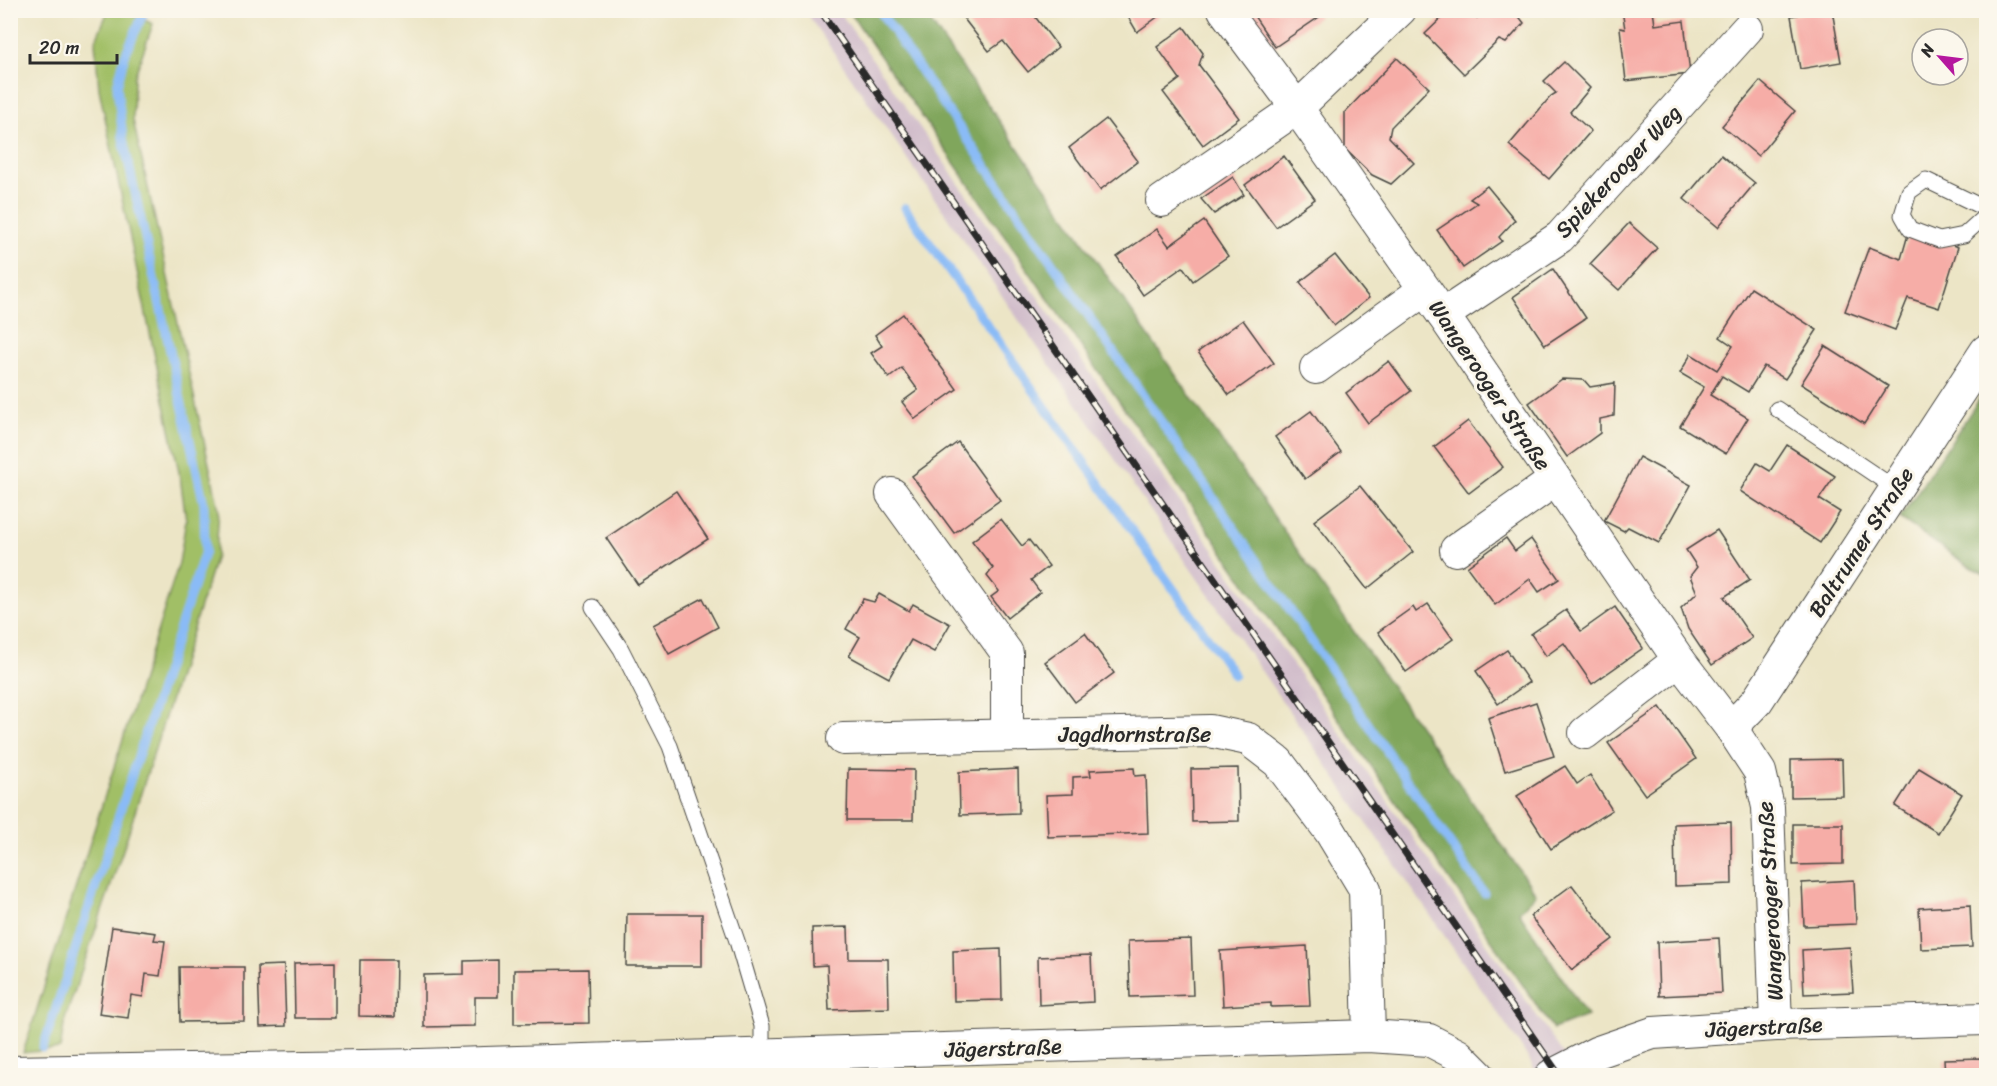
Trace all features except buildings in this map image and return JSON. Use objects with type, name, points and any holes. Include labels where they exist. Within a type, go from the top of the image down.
[{"type":"street","name":"Wangerooger Straße","points":[[1224,10],[1297,108],[1443,315],[1679,660],[1731,728],[1760,772],[1768,807],[1776,1025]]},
{"type":"street","points":[[1162,201],[1297,108],[1400,10]]},
{"type":"street","name":"Spiekerooger Weg","points":[[1443,315],[1560,237],[1747,29]]},
{"type":"street","name":"Wangerooger Straße","points":[[1316,368],[1424,290]]},
{"type":"street","name":"Baltrumer Straße","points":[[1731,728],[1756,701],[1986,351]]},
{"type":"street","name":"Wangerooger Straße","points":[[1456,550],[1555,480]]},
{"type":"street","points":[[892,494],[1006,653],[1007,735]]},
{"type":"street","points":[[1585,733],[1679,660]]},
{"type":"street","name":"Jagdhornstraße","points":[[843,739],[1210,731],[1248,740],[1278,762],[1330,831],[1365,889],[1369,1036]]},
{"type":"street","name":"Jägerstraße","points":[[1551,1076],[1598,1052],[1653,1033],[1776,1025],[1986,1019]]},
{"type":"street","name":"Jägerstraße","points":[[10,1072],[420,1070],[762,1055],[1369,1036],[1429,1040],[1458,1055],[1479,1076]]},
{"type":"lane","points":[[1986,209],[1926,180],[1909,192],[1902,215],[1910,229],[1939,240],[1964,235],[1986,215]]},
{"type":"lane","points":[[1777,409],[1896,489]]},
{"type":"lane","points":[[594,607],[621,649],[670,746],[737,941],[762,1026],[762,1055]]},
{"type":"shaded area","points":[[805,11],[839,11],[1578,1075],[1538,1075],[1522,1048]]},
{"type":"green space","points":[[108,11],[125,11],[153,24],[134,78],[133,120],[219,509],[216,556],[123,850],[65,1019],[60,1049],[23,1053],[179,563],[186,520],[180,477],[99,89],[95,42]]},
{"type":"green space","points":[[849,11],[923,11],[1536,894],[1519,912],[1587,1016],[1553,1029]]},
{"type":"green space","points":[[1986,389],[1986,575],[1967,565],[1900,518]]},
{"type":"waterway","points":[[43,1048],[205,551],[204,504],[123,138],[117,86],[125,55],[145,10]]},
{"type":"waterway","points":[[879,10],[1484,893]]},
{"type":"waterway","points":[[905,208],[1234,675]]},
{"type":"railway","points":[[820,10],[1560,1076]]}]
